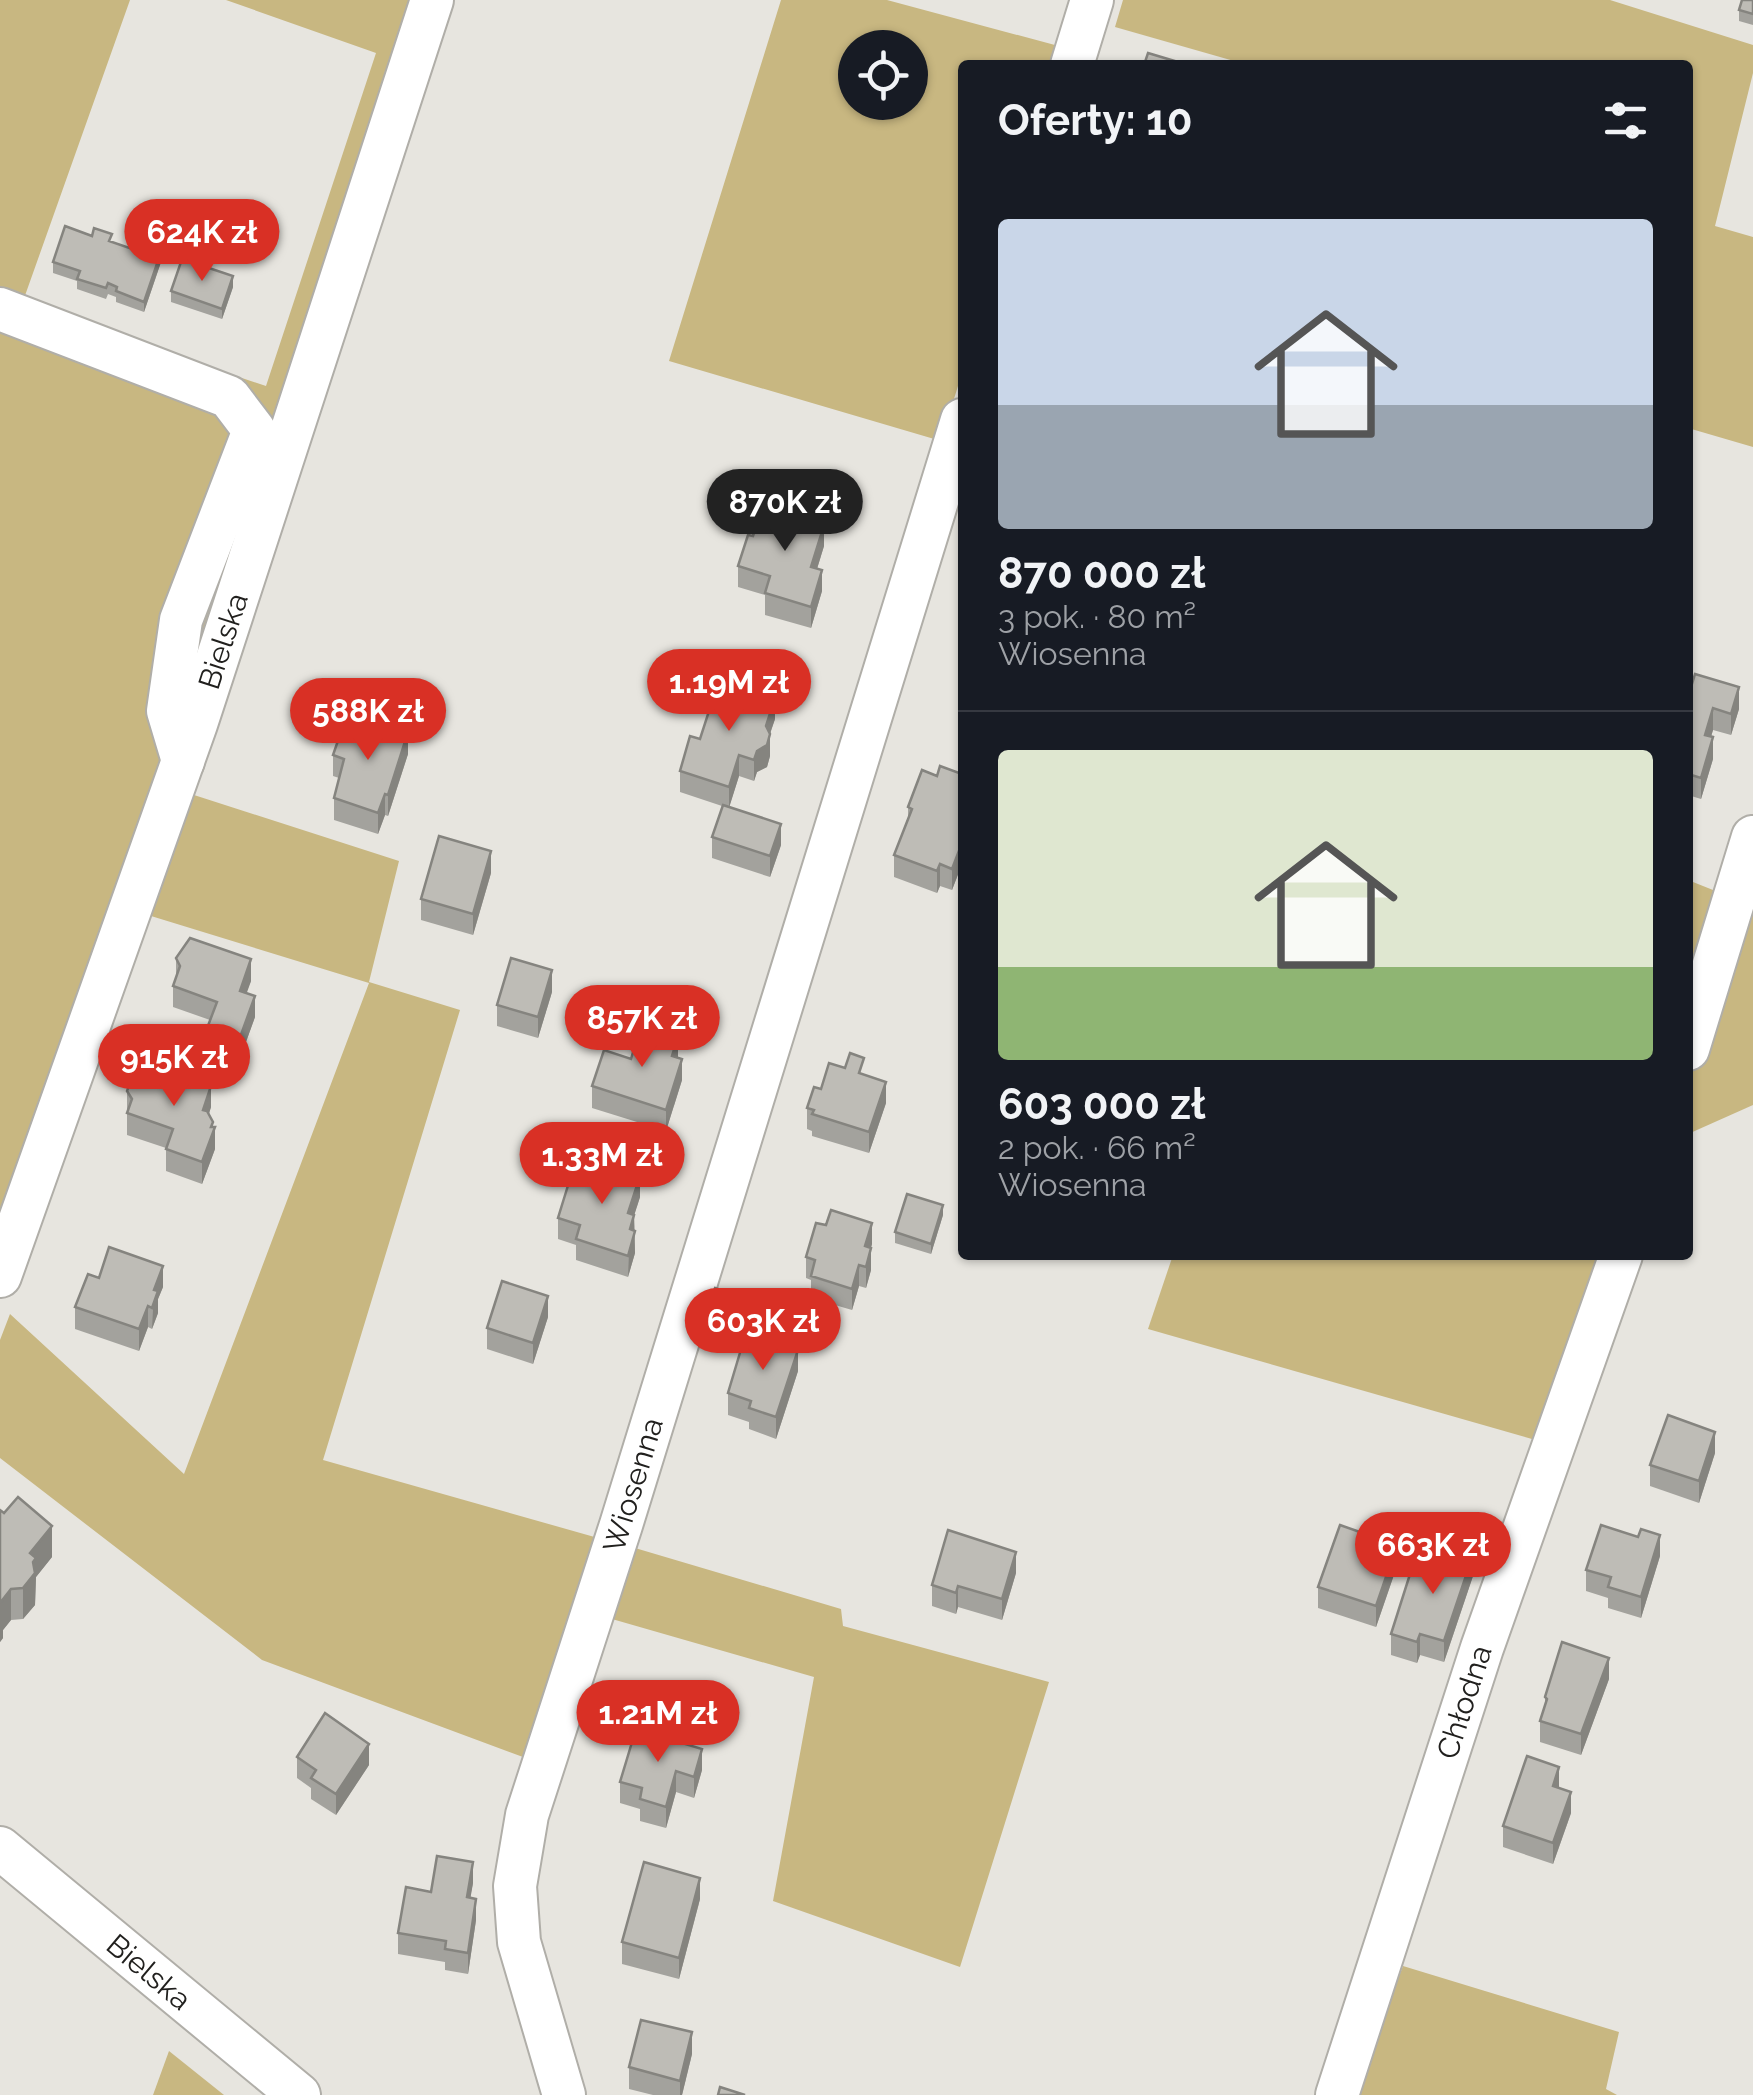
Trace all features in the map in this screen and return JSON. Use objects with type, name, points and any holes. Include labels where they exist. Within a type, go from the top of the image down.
[{"type":"street","name":"Bielska","points":[[0,1276],[183,761],[432,0]]},
{"type":"street","points":[[1074,60],[1092,0]]},
{"type":"street","points":[[0,309],[229,397],[254,430],[181,620],[168,711],[183,761]]},
{"type":"street","name":"Wiosenna","points":[[564,2095],[519,1942],[516,1886],[527,1815],[621,1525],[958,433]]},
{"type":"street","points":[[1693,1033],[1753,837]]},
{"type":"street","name":"Chłodna","points":[[1337,2095],[1482,1648],[1620,1260]]},
{"type":"street","name":"Bielska","points":[[0,1848],[299,2095]]},
{"type":"shaded area","points":[[0,0],[130,0],[22,304],[266,386],[376,53],[226,0],[419,0],[155,791],[0,1227]]},
{"type":"shaded area","points":[[781,0],[887,0],[1066,48],[1062,60],[958,60],[958,386],[941,441],[669,361]]},
{"type":"shaded area","points":[[1123,0],[1610,0],[1753,45],[1753,73],[1715,226],[1753,237],[1753,447],[1693,429],[1693,60],[1230,60],[1115,27]]},
{"type":"shaded area","points":[[194,795],[399,861],[369,982],[460,1010],[323,1460],[598,1538],[523,1757],[262,1660],[0,1458],[0,1340],[10,1314],[184,1474],[369,983],[151,916]]},
{"type":"shaded area","points":[[1753,879],[1753,1105],[1693,1132],[1693,1065]]},
{"type":"shaded area","points":[[1693,882],[1723,894],[1693,985]]},
{"type":"shaded area","points":[[1171,1260],[1600,1260],[1539,1441],[1148,1329]]},
{"type":"shaded area","points":[[635,1548],[841,1609],[843,1626],[1049,1682],[960,1967],[773,1901],[814,1677],[605,1617]]},
{"type":"shaded area","points":[[1403,1966],[1619,2032],[1606,2089],[1617,2095],[1354,2095]]},
{"type":"shaded area","points":[[169,2051],[224,2095],[153,2095]]},
{"type":"building","points":[[1742,0],[1753,0],[1753,14],[1739,10]]},
{"type":"building","points":[[1148,53],[1171,60],[1146,60]]},
{"type":"building","points":[[65,226],[92,236],[94,228],[112,234],[109,241],[135,250],[137,243],[161,252],[144,302],[116,291],[117,287],[108,283],[106,288],[77,279],[80,271],[53,262]]},
{"type":"building","points":[[182,259],[233,276],[222,309],[171,291]]},
{"type":"building","points":[[763,506],[780,512],[787,508],[824,525],[811,567],[822,570],[811,607],[765,593],[770,576],[738,566]]},
{"type":"building","points":[[1695,674],[1739,687],[1731,714],[1713,708],[1705,735],[1713,737],[1701,778],[1693,776]]},
{"type":"building","points":[[719,680],[775,698],[766,726],[770,734],[767,745],[757,751],[754,760],[739,755],[729,787],[680,771],[690,736],[700,739]]},
{"type":"building","points":[[359,716],[408,732],[388,795],[385,794],[378,813],[334,798],[344,759],[333,755],[341,732],[352,735]]},
{"type":"building","points":[[940,766],[958,773],[958,853],[952,869],[940,864],[937,871],[894,855],[922,770],[937,776]]},
{"type":"building","points":[[723,805],[781,824],[770,856],[712,837]]},
{"type":"building","points":[[439,836],[491,851],[473,914],[421,899]]},
{"type":"building","points":[[190,938],[251,959],[240,991],[255,996],[238,1043],[206,1031],[217,1002],[173,986],[180,966],[176,958]]},
{"type":"building","points":[[511,958],[552,970],[538,1017],[497,1005]]},
{"type":"building","points":[[641,1025],[678,1037],[672,1056],[682,1059],[666,1110],[592,1086],[604,1050],[631,1059]]},
{"type":"building","points":[[850,1053],[864,1058],[859,1073],[886,1082],[869,1132],[812,1114],[814,1110],[807,1108],[814,1087],[821,1089],[829,1063],[845,1068]]},
{"type":"building","points":[[145,1062],[211,1086],[203,1110],[213,1122],[211,1127],[215,1127],[202,1162],[166,1149],[173,1129],[127,1113],[132,1099],[127,1091],[131,1080],[140,1076]]},
{"type":"building","points":[[589,1160],[640,1176],[628,1213],[634,1215],[630,1229],[635,1231],[628,1256],[576,1239],[580,1225],[558,1218],[570,1179],[582,1183]]},
{"type":"building","points":[[907,1194],[943,1205],[931,1244],[895,1232]]},
{"type":"building","points":[[831,1210],[872,1223],[865,1246],[871,1248],[866,1267],[859,1265],[852,1289],[811,1276],[815,1260],[806,1257],[816,1223],[826,1225]]},
{"type":"building","points":[[109,1247],[163,1266],[152,1308],[148,1306],[139,1329],[75,1307],[88,1274],[99,1278]]},
{"type":"building","points":[[502,1281],[548,1296],[533,1343],[487,1328]]},
{"type":"building","points":[[715,1288],[739,1296],[728,1327],[703,1319]]},
{"type":"building","points":[[758,1329],[775,1336],[773,1341],[798,1350],[776,1417],[749,1408],[751,1401],[728,1393],[742,1346],[751,1349]]},
{"type":"building","points":[[1668,1415],[1715,1432],[1699,1481],[1650,1465]]},
{"type":"building","points":[[18,1497],[52,1526],[30,1553],[36,1558],[35,1573],[23,1588],[11,1589],[0,1603],[0,1510],[4,1513]]},
{"type":"building","points":[[1340,1525],[1397,1545],[1376,1606],[1318,1587]]},
{"type":"building","points":[[1601,1525],[1638,1537],[1641,1529],[1660,1535],[1641,1597],[1608,1587],[1611,1577],[1586,1570]]},
{"type":"building","points":[[948,1530],[1016,1552],[1002,1599],[958,1586],[956,1593],[932,1585]]},
{"type":"building","points":[[1447,1543],[1474,1552],[1444,1641],[1420,1634],[1417,1642],[1391,1634],[1411,1571],[1418,1574],[1420,1568],[1436,1579]]},
{"type":"building","points":[[1562,1642],[1609,1658],[1581,1734],[1540,1721]]},
{"type":"building","points":[[325,1713],[369,1744],[336,1794],[311,1778],[316,1770],[297,1757]]},
{"type":"building","points":[[636,1729],[702,1749],[694,1777],[676,1771],[666,1807],[640,1799],[642,1788],[620,1782]]},
{"type":"building","points":[[1527,1756],[1559,1767],[1553,1786],[1571,1792],[1553,1843],[1503,1826]]},
{"type":"building","points":[[437,1856],[473,1862],[467,1897],[476,1899],[468,1953],[445,1949],[446,1941],[398,1933],[406,1887],[431,1892]]},
{"type":"building","points":[[644,1862],[700,1878],[679,1958],[622,1942]]},
{"type":"building","points":[[641,2020],[692,2032],[680,2081],[629,2067]]},
{"type":"building","points":[[720,2087],[745,2095],[718,2095]]}]
